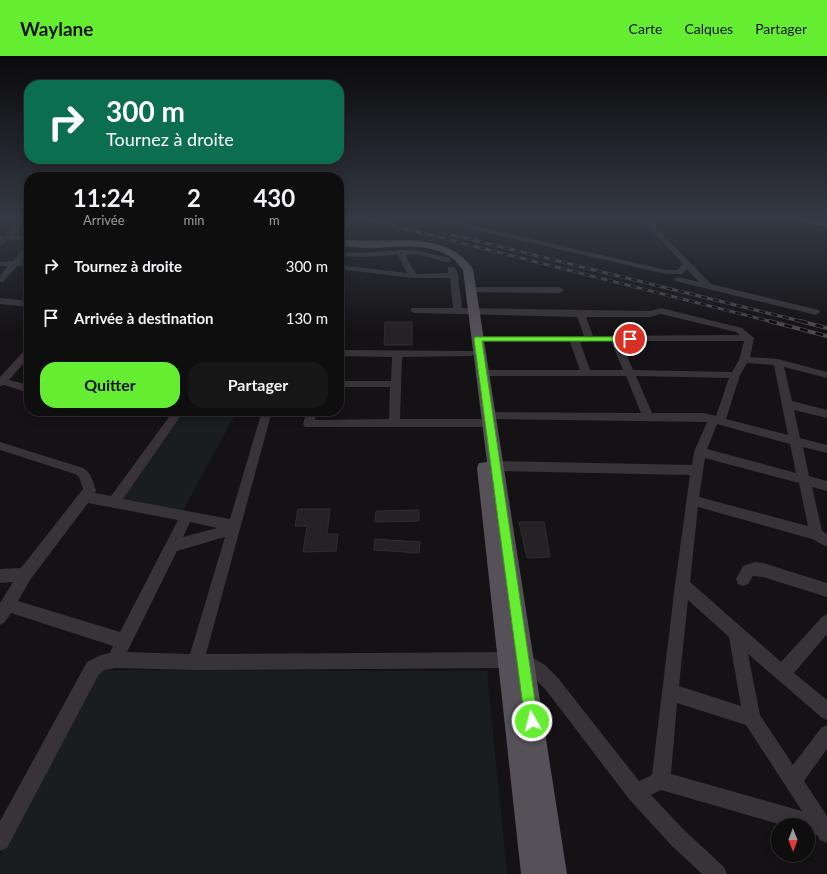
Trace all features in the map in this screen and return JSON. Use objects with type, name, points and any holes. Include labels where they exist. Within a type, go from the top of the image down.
[{"type":"main road","points":[[444,256],[458,265],[462,271],[467,311],[483,373],[484,420],[496,466],[516,660],[535,874]]},
{"type":"main road","points":[[455,256],[466,265],[470,276],[472,290],[467,311]]},
{"type":"main road","points":[[475,346],[516,660],[553,874]]},
{"type":"street","points":[[0,280],[21,256]]},
{"type":"street","points":[[402,256],[413,276]]},
{"type":"street","points":[[437,256],[447,258],[467,311]]},
{"type":"street","points":[[600,256],[666,272],[679,272],[686,266],[689,266]]},
{"type":"street","points":[[680,256],[709,287]]},
{"type":"street","points":[[0,264],[24,263]]},
{"type":"street","points":[[344,268],[413,276],[454,275]]},
{"type":"street","points":[[678,279],[816,312]]},
{"type":"street","points":[[472,290],[560,290]]},
{"type":"street","points":[[0,301],[24,303]]},
{"type":"street","points":[[415,310],[581,314],[650,314],[661,311],[739,330],[749,338]]},
{"type":"street","points":[[581,314],[590,339]]},
{"type":"street","points":[[344,353],[397,354],[475,346],[574,339],[749,338]]},
{"type":"street","points":[[661,781],[692,500],[700,452],[717,421],[735,375],[744,360],[749,338]]},
{"type":"street","points":[[574,339],[586,373]]},
{"type":"street","points":[[615,339],[648,417]]},
{"type":"street","points":[[394,424],[397,354]]},
{"type":"street","points":[[24,356],[0,382],[24,388]]},
{"type":"street","points":[[744,360],[778,362],[827,375]]},
{"type":"street","points":[[778,362],[804,480],[822,538]]},
{"type":"street","points":[[483,373],[629,372],[735,375]]},
{"type":"street","points":[[344,384],[396,384]]},
{"type":"street","points":[[787,404],[827,414]]},
{"type":"street","points":[[113,503],[175,416]]},
{"type":"street","points":[[196,662],[266,416]]},
{"type":"street","points":[[311,416],[309,424],[394,424],[484,420],[648,417],[704,418],[827,449]]},
{"type":"street","points":[[0,446],[79,470],[84,474],[90,490],[25,575],[4,611],[123,641]]},
{"type":"street","points":[[700,452],[827,486]]},
{"type":"street","points":[[496,466],[697,470]]},
{"type":"street","points":[[85,496],[234,527]]},
{"type":"street","points":[[692,500],[822,538]]},
{"type":"street","points":[[115,660],[123,641],[173,546],[186,516]]},
{"type":"street","points":[[173,546],[234,527]]},
{"type":"street","points":[[743,579],[748,571],[755,569],[763,570],[827,590]]},
{"type":"street","points":[[0,576],[25,575]]},
{"type":"street","points":[[682,585],[782,674],[827,711]]},
{"type":"street","points":[[782,674],[827,622]]},
{"type":"street","points":[[736,633],[752,718],[794,780],[825,830]]},
{"type":"street","points":[[0,841],[93,668],[101,663],[115,660],[196,662],[516,660],[540,671],[556,689],[636,792],[678,838],[717,874]]},
{"type":"street","points":[[670,692],[752,718]]},
{"type":"street","points":[[794,780],[827,734]]},
{"type":"street","points":[[636,792],[661,781],[825,830]]},
{"type":"shaded area","points":[[174,416],[234,416],[181,514],[114,502]]},
{"type":"shaded area","points":[[98,670],[487,671],[507,874],[0,874],[0,855]]},
{"type":"building","points":[[385,322],[412,322],[412,345],[384,345]]},
{"type":"building","points":[[298,509],[330,509],[327,534],[338,534],[336,551],[303,552],[307,526],[295,526]]},
{"type":"building","points":[[419,510],[419,521],[375,522],[376,511]]},
{"type":"building","points":[[519,522],[544,522],[550,557],[527,558]]},
{"type":"building","points":[[375,539],[420,542],[419,553],[374,550]]},
{"type":"railway","points":[[513,256],[773,322]]},
{"type":"railway","points":[[538,256],[801,321]]},
{"type":"railway","points":[[769,321],[827,336]]},
{"type":"railway","points":[[801,321],[827,328]]},
{"type":"route","points":[[532,721],[478,339],[630,339]]}]
